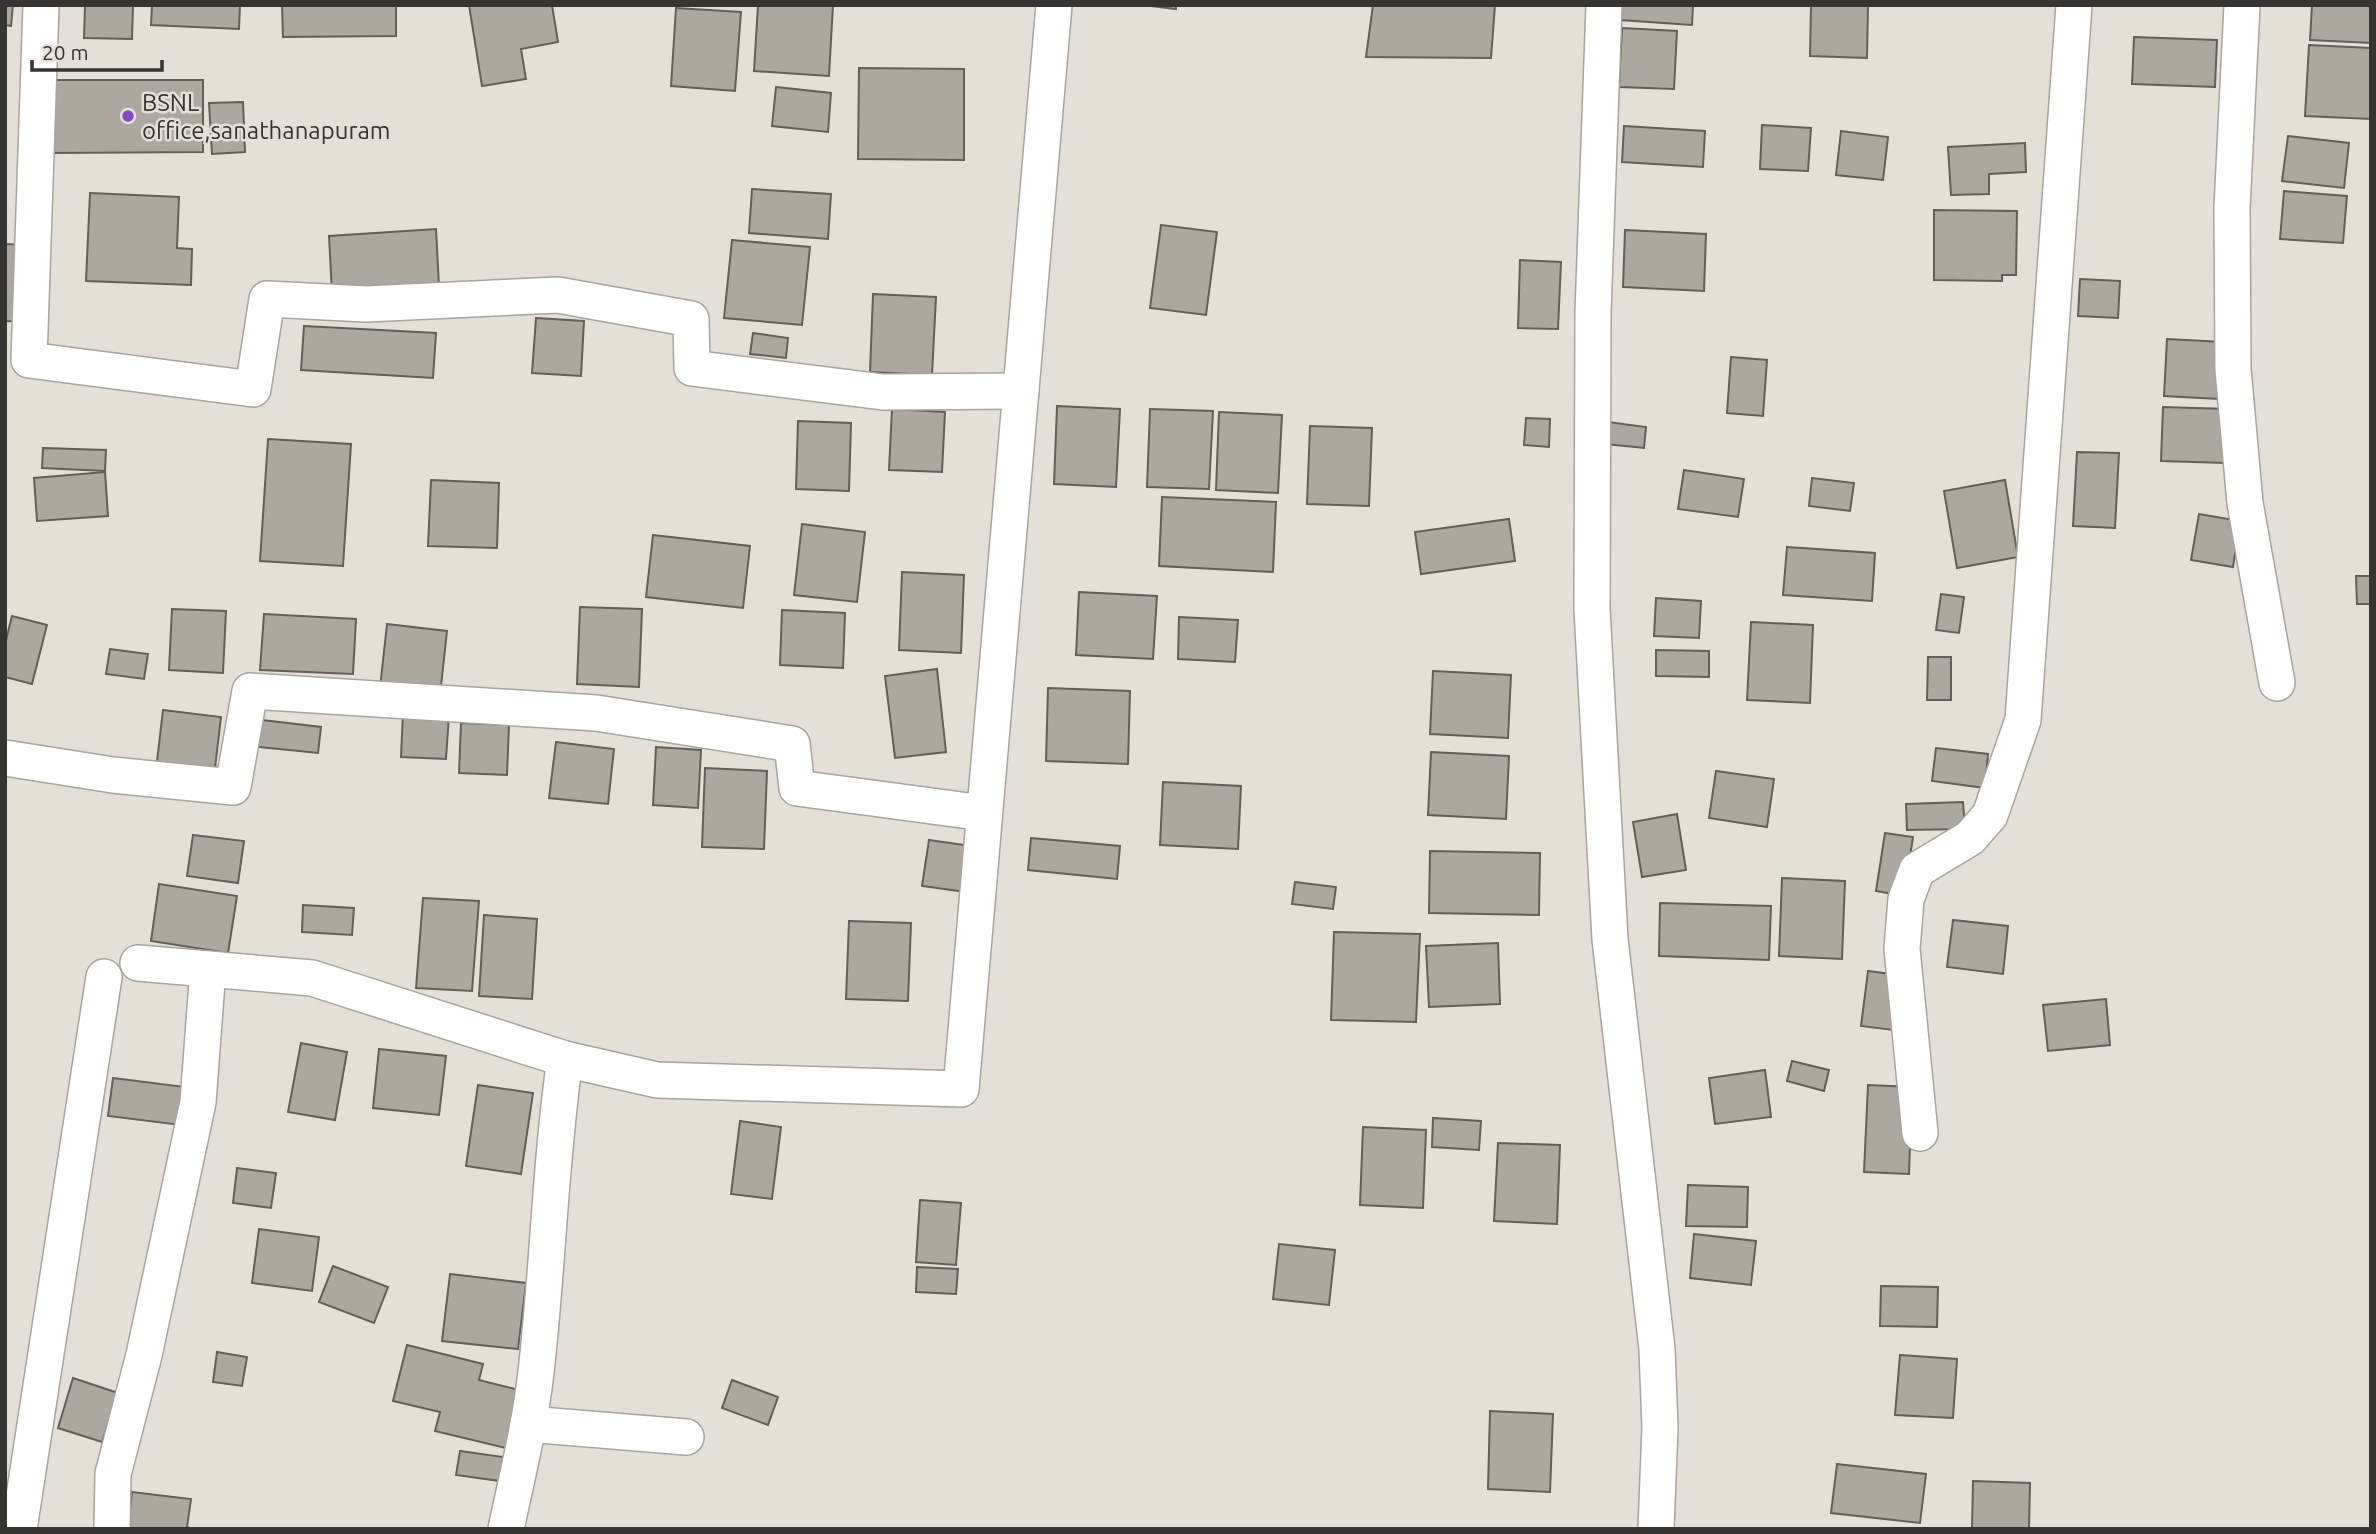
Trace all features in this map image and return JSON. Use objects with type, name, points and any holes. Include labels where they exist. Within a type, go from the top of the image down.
[{"type":"street","points":[[41,5],[29,360],[253,389],[267,299],[366,304],[558,295],[691,319],[692,368],[883,392],[1021,391]]},
{"type":"street","points":[[138,962],[312,978],[565,1059],[657,1080],[961,1089],[1054,5]]},
{"type":"street","points":[[1604,5],[1593,313],[1592,609],[1610,939],[1657,1349],[1660,1428],[1656,1529]]},
{"type":"street","points":[[1920,1133],[1902,949],[1906,899],[1917,870],[1970,838],[1990,815],[2023,720],[2074,5]]},
{"type":"street","points":[[2242,5],[2232,208],[2233,369],[2245,503],[2277,683]]},
{"type":"street","points":[[5,758],[113,775],[233,787],[250,691],[596,713],[792,744],[797,788],[985,813]]},
{"type":"street","points":[[112,1529],[113,1474],[144,1355],[198,1102],[208,969]]},
{"type":"street","points":[[19,1529],[104,977]]},
{"type":"street","points":[[506,1529],[536,1372],[557,1109],[565,1059]]},
{"type":"street","points":[[528,1424],[685,1437]]},
{"type":"building","points":[[5,5],[13,5],[11,26],[5,25]]},
{"type":"building","points":[[85,5],[133,5],[132,39],[84,38]]},
{"type":"building","points":[[152,5],[240,5],[239,29],[151,25]]},
{"type":"building","points":[[282,5],[396,5],[396,36],[283,37]]},
{"type":"building","points":[[469,5],[552,5],[558,42],[521,49],[526,79],[482,86]]},
{"type":"building","points":[[758,5],[833,5],[829,76],[754,71]]},
{"type":"building","points":[[1143,5],[1176,5],[1176,9]]},
{"type":"building","points":[[1373,5],[1495,5],[1491,58],[1366,57]]},
{"type":"building","points":[[1621,5],[1693,5],[1692,25],[1620,20]]},
{"type":"building","points":[[1811,5],[1868,5],[1867,58],[1810,56]]},
{"type":"building","points":[[2312,5],[2371,5],[2371,43],[2310,40]]},
{"type":"building","points":[[676,8],[741,12],[735,91],[671,86]]},
{"type":"building","points":[[1622,28],[1677,31],[1674,89],[1619,87]]},
{"type":"building","points":[[2134,37],[2217,40],[2215,87],[2132,84]]},
{"type":"building","points":[[2309,45],[2371,48],[2371,119],[2305,116]]},
{"type":"building","points":[[859,68],[964,69],[964,160],[858,159]]},
{"type":"building","name":"BSNL office,sanathanapuram","points":[[53,80],[203,80],[203,152],[53,153]]},
{"type":"building","points":[[776,87],[831,93],[828,132],[772,126]]},
{"type":"building","points":[[243,102],[245,152],[212,154],[209,103]]},
{"type":"building","points":[[1762,125],[1811,128],[1808,171],[1760,169]]},
{"type":"building","points":[[1624,126],[1705,131],[1703,167],[1622,162]]},
{"type":"building","points":[[1841,131],[1888,137],[1883,180],[1836,175]]},
{"type":"building","points":[[2288,136],[2349,143],[2344,188],[2282,181]]},
{"type":"building","points":[[2025,143],[2026,172],[1989,174],[1989,194],[1951,195],[1948,147]]},
{"type":"building","points":[[752,189],[831,194],[828,239],[749,233]]},
{"type":"building","points":[[2284,191],[2347,196],[2343,243],[2280,239]]},
{"type":"building","points":[[90,193],[179,197],[177,248],[192,249],[191,285],[86,281]]},
{"type":"building","points":[[1934,210],[2017,211],[2016,275],[2002,275],[2002,281],[1934,280]]},
{"type":"building","points":[[1161,225],[1217,232],[1206,315],[1150,308]]},
{"type":"building","points":[[436,229],[439,286],[332,293],[329,236]]},
{"type":"building","points":[[1625,230],[1706,234],[1704,291],[1623,287]]},
{"type":"building","points":[[732,240],[810,247],[802,325],[724,318]]},
{"type":"building","points":[[5,244],[27,245],[22,322],[5,321]]},
{"type":"building","points":[[1520,260],[1561,262],[1558,329],[1518,328]]},
{"type":"building","points":[[2080,279],[2120,281],[2118,318],[2078,316]]},
{"type":"building","points":[[873,294],[936,297],[932,375],[870,372]]},
{"type":"building","points":[[536,318],[584,321],[581,376],[532,373]]},
{"type":"building","points":[[304,326],[436,333],[433,378],[301,370]]},
{"type":"building","points":[[753,333],[788,338],[786,358],[750,354]]},
{"type":"building","points":[[2167,339],[2223,342],[2219,399],[2164,396]]},
{"type":"building","points":[[1731,357],[1767,360],[1763,416],[1727,413]]},
{"type":"building","points":[[1057,406],[1120,409],[1116,487],[1054,484]]},
{"type":"building","points":[[2163,407],[2228,409],[2226,463],[2161,461]]},
{"type":"building","points":[[892,409],[945,412],[942,472],[889,470]]},
{"type":"building","points":[[1150,409],[1213,411],[1209,489],[1147,487]]},
{"type":"building","points":[[1219,412],[1282,415],[1278,493],[1216,490]]},
{"type":"building","points":[[1526,418],[1550,419],[1549,447],[1524,445]]},
{"type":"building","points":[[798,421],[851,423],[849,491],[796,489]]},
{"type":"building","points":[[1608,422],[1646,427],[1644,448],[1606,444]]},
{"type":"building","points":[[1310,426],[1372,428],[1369,506],[1307,504]]},
{"type":"building","points":[[268,439],[351,444],[343,566],[260,561]]},
{"type":"building","points":[[43,448],[106,450],[105,471],[42,468]]},
{"type":"building","points":[[2077,452],[2119,453],[2115,528],[2073,526]]},
{"type":"building","points":[[1684,470],[1744,479],[1738,517],[1678,509]]},
{"type":"building","points":[[105,472],[108,516],[37,521],[34,478]]},
{"type":"building","points":[[1812,478],[1854,483],[1850,511],[1809,506]]},
{"type":"building","points":[[431,480],[499,483],[497,548],[428,546]]},
{"type":"building","points":[[2005,480],[2018,557],[1957,568],[1944,491]]},
{"type":"building","points":[[1162,497],[1276,502],[1273,572],[1159,566]]},
{"type":"building","points":[[2199,514],[2240,521],[2233,567],[2191,560]]},
{"type":"building","points":[[1509,519],[1515,561],[1421,574],[1415,532]]},
{"type":"building","points":[[802,524],[865,532],[857,602],[794,595]]},
{"type":"building","points":[[653,535],[750,546],[743,608],[646,597]]},
{"type":"building","points":[[1787,547],[1875,553],[1872,601],[1783,595]]},
{"type":"building","points":[[902,572],[964,575],[961,653],[899,650]]},
{"type":"building","points":[[2356,576],[2371,576],[2371,604],[2357,604]]},
{"type":"building","points":[[1079,592],[1157,596],[1153,659],[1076,655]]},
{"type":"building","points":[[1941,594],[1964,597],[1959,633],[1936,630]]},
{"type":"building","points":[[1656,598],[1701,601],[1699,638],[1654,636]]},
{"type":"building","points":[[580,607],[642,609],[639,687],[577,684]]},
{"type":"building","points":[[172,609],[226,611],[223,673],[169,670]]},
{"type":"building","points":[[782,610],[845,613],[843,668],[780,665]]},
{"type":"building","points":[[264,614],[356,619],[353,674],[260,670]]},
{"type":"building","points":[[12,616],[47,625],[32,684],[5,677],[5,644]]},
{"type":"building","points":[[1179,617],[1238,620],[1235,662],[1178,659]]},
{"type":"building","points":[[1751,622],[1813,625],[1810,703],[1747,700]]},
{"type":"building","points":[[387,624],[447,631],[440,695],[380,688]]},
{"type":"building","points":[[110,649],[148,654],[144,679],[106,674]]},
{"type":"building","points":[[1656,650],[1709,651],[1709,677],[1656,676]]},
{"type":"building","points":[[1928,657],[1951,657],[1951,700],[1927,700]]},
{"type":"building","points":[[937,669],[946,752],[895,758],[885,676]]},
{"type":"building","points":[[1433,671],[1511,675],[1508,738],[1430,734]]},
{"type":"building","points":[[1048,688],[1130,691],[1128,764],[1046,761]]},
{"type":"building","points":[[163,710],[221,717],[214,777],[156,770]]},
{"type":"building","points":[[403,712],[449,715],[446,759],[401,757]]},
{"type":"building","points":[[253,719],[321,727],[318,753],[250,746]]},
{"type":"building","points":[[461,723],[509,725],[507,775],[459,773]]},
{"type":"building","points":[[556,742],[614,749],[608,804],[549,798]]},
{"type":"building","points":[[656,747],[701,750],[698,808],[653,805]]},
{"type":"building","points":[[1936,748],[1988,754],[1985,788],[1932,781]]},
{"type":"building","points":[[1431,752],[1509,756],[1506,819],[1428,815]]},
{"type":"building","points":[[705,768],[767,771],[764,849],[702,847]]},
{"type":"building","points":[[1716,771],[1774,779],[1767,827],[1709,818]]},
{"type":"building","points":[[1163,782],[1241,786],[1238,849],[1160,845]]},
{"type":"building","points":[[1963,802],[1965,829],[1907,830],[1906,804]]},
{"type":"building","points":[[1677,814],[1686,870],[1642,877],[1633,822]]},
{"type":"building","points":[[1885,833],[1913,837],[1904,896],[1876,891]]},
{"type":"building","points":[[193,835],[244,841],[238,883],[187,876]]},
{"type":"building","points":[[1031,838],[1120,846],[1117,879],[1028,870]]},
{"type":"building","points":[[929,840],[972,846],[966,892],[922,886]]},
{"type":"building","points":[[1430,851],[1540,853],[1539,915],[1429,913]]},
{"type":"building","points":[[1782,878],[1845,881],[1842,959],[1779,956]]},
{"type":"building","points":[[1295,882],[1336,887],[1333,909],[1292,904]]},
{"type":"building","points":[[159,884],[237,896],[228,953],[151,941]]},
{"type":"building","points":[[423,898],[479,901],[472,991],[416,988]]},
{"type":"building","points":[[1660,903],[1771,906],[1769,960],[1659,956]]},
{"type":"building","points":[[303,905],[354,908],[352,935],[302,932]]},
{"type":"building","points":[[484,915],[537,919],[532,999],[479,996]]},
{"type":"building","points":[[1953,920],[2008,926],[2003,974],[1947,967]]},
{"type":"building","points":[[849,921],[911,923],[908,1001],[846,999]]},
{"type":"building","points":[[1334,932],[1420,934],[1416,1022],[1331,1020]]},
{"type":"building","points":[[1498,943],[1500,1004],[1429,1007],[1426,946]]},
{"type":"building","points":[[1868,971],[1900,975],[1893,1030],[1861,1026]]},
{"type":"building","points":[[2106,999],[2110,1045],[2048,1051],[2043,1005]]},
{"type":"building","points":[[301,1043],[347,1052],[335,1120],[288,1112]]},
{"type":"building","points":[[379,1049],[446,1056],[439,1115],[373,1108]]},
{"type":"building","points":[[1792,1061],[1829,1070],[1824,1091],[1787,1081]]},
{"type":"building","points":[[1765,1070],[1771,1117],[1715,1124],[1709,1078]]},
{"type":"building","points":[[113,1078],[185,1087],[181,1125],[108,1116]]},
{"type":"building","points":[[478,1085],[533,1093],[521,1174],[466,1166]]},
{"type":"building","points":[[1868,1085],[1912,1087],[1909,1174],[1864,1172]]},
{"type":"building","points":[[1433,1118],[1481,1121],[1479,1150],[1432,1147]]},
{"type":"building","points":[[740,1121],[781,1127],[772,1199],[731,1194]]},
{"type":"building","points":[[1363,1127],[1426,1130],[1423,1208],[1360,1205]]},
{"type":"building","points":[[1498,1143],[1560,1145],[1557,1224],[1494,1221]]},
{"type":"building","points":[[237,1168],[276,1173],[271,1208],[233,1203]]},
{"type":"building","points":[[1688,1185],[1748,1187],[1747,1227],[1686,1226]]},
{"type":"building","points":[[920,1200],[961,1203],[956,1265],[916,1262]]},
{"type":"building","points":[[259,1229],[319,1237],[312,1291],[252,1283]]},
{"type":"building","points":[[1694,1234],[1756,1241],[1751,1285],[1690,1278]]},
{"type":"building","points":[[1279,1244],[1335,1250],[1329,1305],[1273,1299]]},
{"type":"building","points":[[333,1266],[388,1287],[374,1323],[319,1302]]},
{"type":"building","points":[[917,1267],[958,1269],[956,1294],[916,1292]]},
{"type":"building","points":[[450,1274],[526,1283],[518,1349],[442,1341]]},
{"type":"building","points":[[1881,1286],[1938,1287],[1937,1327],[1880,1326]]},
{"type":"building","points":[[407,1345],[483,1364],[479,1380],[523,1391],[510,1449],[435,1431],[440,1412],[393,1401]]},
{"type":"building","points":[[217,1352],[247,1357],[242,1386],[213,1382]]},
{"type":"building","points":[[1900,1355],[1957,1359],[1953,1418],[1895,1415]]},
{"type":"building","points":[[73,1378],[118,1393],[102,1442],[58,1428]]},
{"type":"building","points":[[732,1380],[778,1397],[768,1425],[722,1408]]},
{"type":"building","points":[[1490,1411],[1553,1414],[1550,1492],[1488,1489]]},
{"type":"building","points":[[460,1451],[503,1457],[500,1481],[456,1475]]},
{"type":"building","points":[[1837,1464],[1926,1474],[1920,1523],[1831,1513]]},
{"type":"building","points":[[1973,1481],[2030,1483],[2029,1529],[1972,1529]]},
{"type":"building","points":[[132,1492],[191,1499],[187,1527],[193,1529],[128,1529]]},
{"type":"place","name":"BSNL office,sanathanapuram","points":[[128,116]]}]
